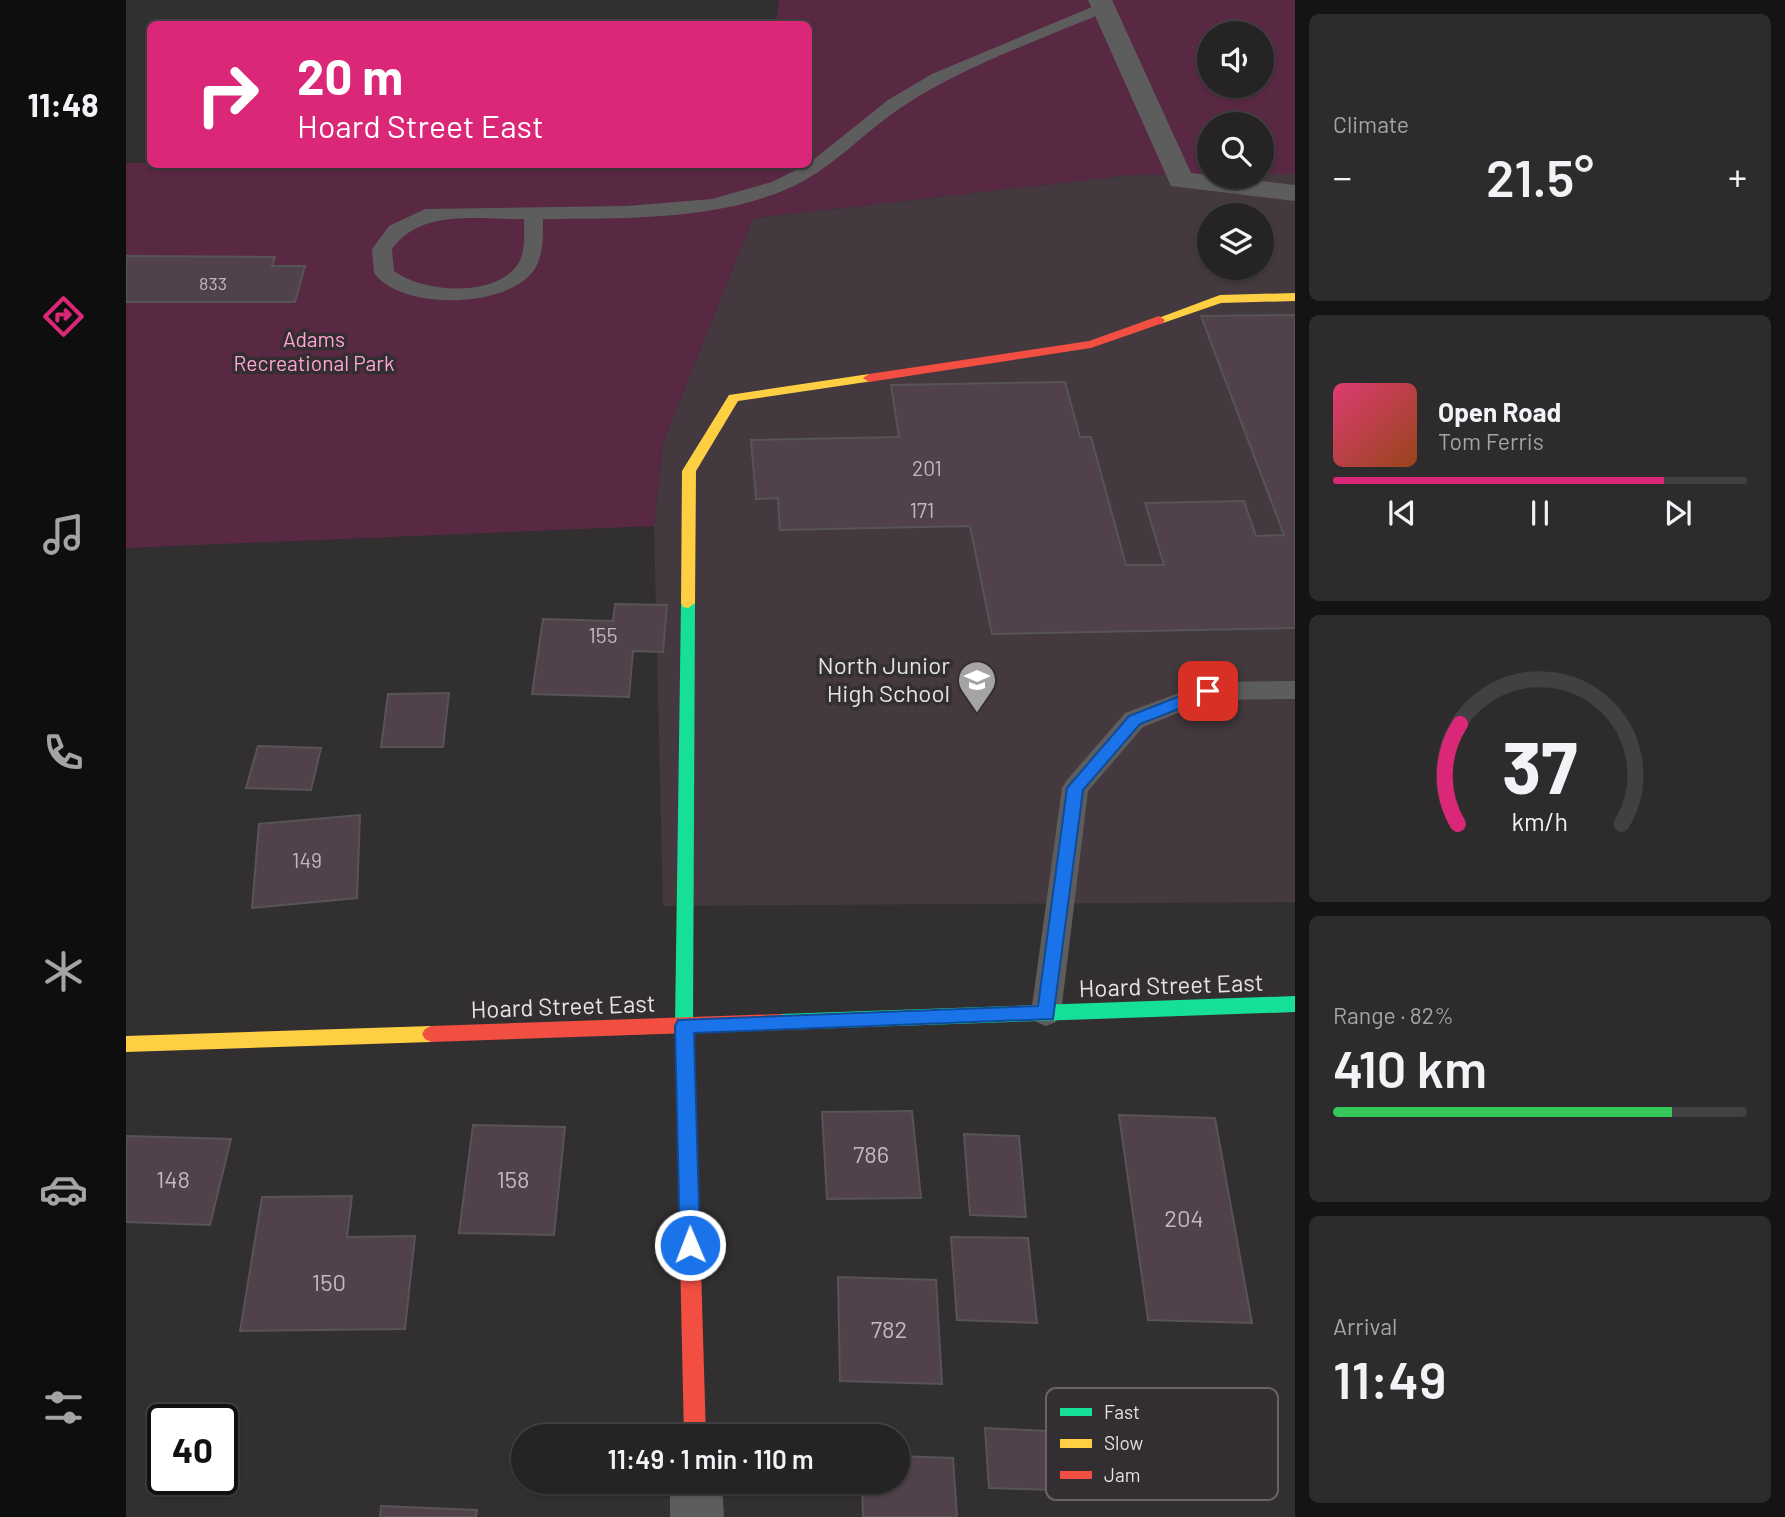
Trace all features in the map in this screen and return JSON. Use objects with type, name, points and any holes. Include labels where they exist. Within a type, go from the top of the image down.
[{"type":"street","points":[[1102,4],[1181,180],[1295,193]]},
{"type":"street","points":[[695,1424],[684,1026],[689,471],[734,398],[1091,344],[1220,299],[1295,297]]},
{"type":"street","name":"Hoard Street East","points":[[126,1044],[1295,1004]]},
{"type":"street","points":[[696,1494],[697,1517]]},
{"type":"lane","points":[[812,167],[894,104],[938,78],[1102,4]]},
{"type":"lane","points":[[534,212],[531,253],[523,271],[496,285],[454,296],[406,288],[384,273],[382,249],[396,230],[425,215],[534,212],[626,212],[713,205],[779,187],[811,168]]},
{"type":"lane","points":[[1046,1013],[1075,788],[1134,720],[1208,691],[1295,690]]},
{"type":"shaded area","name":"North Junior High School","points":[[1197,174],[1197,189],[1274,189],[1274,174],[1295,174],[1295,902],[663,906],[654,526],[663,442],[753,218],[1131,175]]},
{"type":"green space","name":"Adams Recreational Park","points":[[779,0],[1295,0],[1295,174],[1274,174],[1274,112],[1197,112],[1197,174],[1131,175],[753,218],[663,442],[654,526],[126,548],[126,163],[147,163],[147,168],[812,168],[812,21],[776,21]]},
{"type":"building","points":[[126,256],[275,257],[272,266],[305,266],[295,302],[126,302]]},
{"type":"building","points":[[1295,315],[1295,628],[992,634],[970,526],[780,530],[778,498],[756,499],[751,440],[899,437],[891,385],[1065,382],[1080,437],[1091,437],[1126,565],[1164,565],[1145,503],[1244,501],[1256,536],[1284,535],[1201,316]]},
{"type":"building","points":[[615,604],[667,605],[663,652],[633,651],[629,697],[532,694],[543,619],[613,621]]},
{"type":"building","points":[[449,693],[443,747],[381,747],[388,694]]},
{"type":"building","points":[[258,746],[321,748],[311,790],[246,788]]},
{"type":"building","points":[[360,815],[357,898],[252,908],[259,824]]},
{"type":"building","points":[[912,1111],[921,1198],[827,1199],[822,1112]]},
{"type":"building","points":[[1119,1115],[1215,1118],[1252,1323],[1148,1320]]},
{"type":"building","points":[[473,1125],[565,1127],[554,1235],[459,1233]]},
{"type":"building","points":[[964,1134],[1019,1136],[1026,1217],[970,1215]]},
{"type":"building","points":[[126,1136],[231,1139],[210,1225],[126,1222]]},
{"type":"building","points":[[352,1196],[347,1237],[415,1236],[405,1329],[240,1331],[262,1197]]},
{"type":"building","points":[[951,1237],[1028,1238],[1037,1323],[957,1320]]},
{"type":"building","points":[[838,1277],[936,1280],[942,1384],[840,1381]]},
{"type":"building","points":[[985,1428],[1046,1431],[1046,1490],[989,1488]]},
{"type":"building","points":[[910,1456],[953,1458],[957,1517],[863,1517],[862,1494],[910,1494]]},
{"type":"building","points":[[381,1506],[477,1510],[476,1517],[380,1517]]},
{"type":"traffic: fast","points":[[688,603],[684,1026],[688,1166]]},
{"type":"traffic: fast","points":[[781,1022],[1295,1004]]},
{"type":"traffic: slow","points":[[1159,320],[1220,299],[1295,297]]},
{"type":"traffic: slow","points":[[688,603],[689,471],[734,398],[869,378]]},
{"type":"traffic: slow","points":[[126,1044],[431,1034]]},
{"type":"traffic: jam","points":[[869,378],[1091,344],[1159,320]]},
{"type":"traffic: jam","points":[[431,1034],[781,1022]]},
{"type":"traffic: jam","points":[[688,1166],[695,1424]]},
{"type":"place","name":"North Junior High School","points":[[977,714]]},
{"type":"route","points":[[690,1245],[684,1026],[1046,1013],[1075,788],[1134,720],[1208,691]]}]
